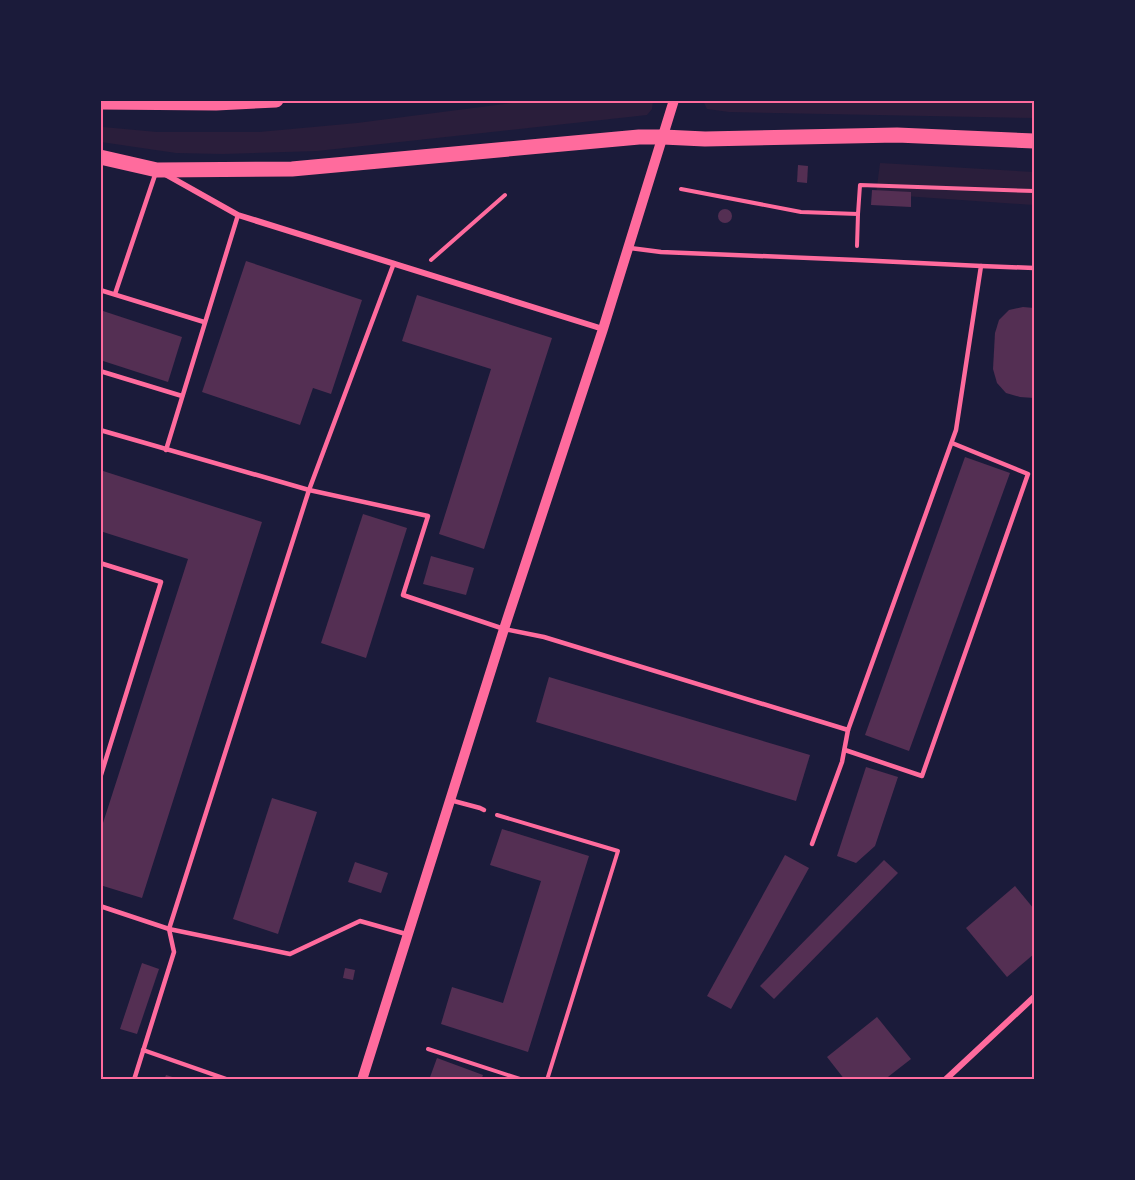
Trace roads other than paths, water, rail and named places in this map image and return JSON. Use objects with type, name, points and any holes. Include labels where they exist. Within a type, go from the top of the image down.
[{"type":"main road","points":[[100,102],[216,103],[276,100]]},
{"type":"main road","points":[[100,156],[157,170],[291,169],[663,136],[705,139],[897,135],[1035,141]]},
{"type":"street","points":[[362,1080],[504,628],[603,329],[674,100]]},
{"type":"street","points":[[157,170],[238,215],[603,329]]},
{"type":"street","points":[[945,1080],[1035,997]]},
{"type":"lane","points":[[115,294],[157,170]]},
{"type":"lane","points":[[166,450],[238,215]]},
{"type":"lane","points":[[628,248],[661,252],[1035,268]]},
{"type":"lane","points":[[134,1080],[174,952],[169,929],[309,490],[394,263]]},
{"type":"lane","points":[[812,844],[842,762],[849,730],[956,430],[981,266]]},
{"type":"lane","points":[[100,290],[204,322]]},
{"type":"lane","points":[[100,371],[182,396]]},
{"type":"lane","points":[[100,430],[309,490],[428,516],[404,595],[504,628],[544,637],[849,730]]},
{"type":"lane","points":[[845,750],[922,776],[1028,474],[952,443]]},
{"type":"lane","points":[[100,563],[161,582],[100,778]]},
{"type":"lane","points":[[450,800],[484,810]]},
{"type":"lane","points":[[100,906],[169,929],[290,954],[360,921],[408,934]]},
{"type":"lane","points":[[143,1050],[229,1080]]}]
